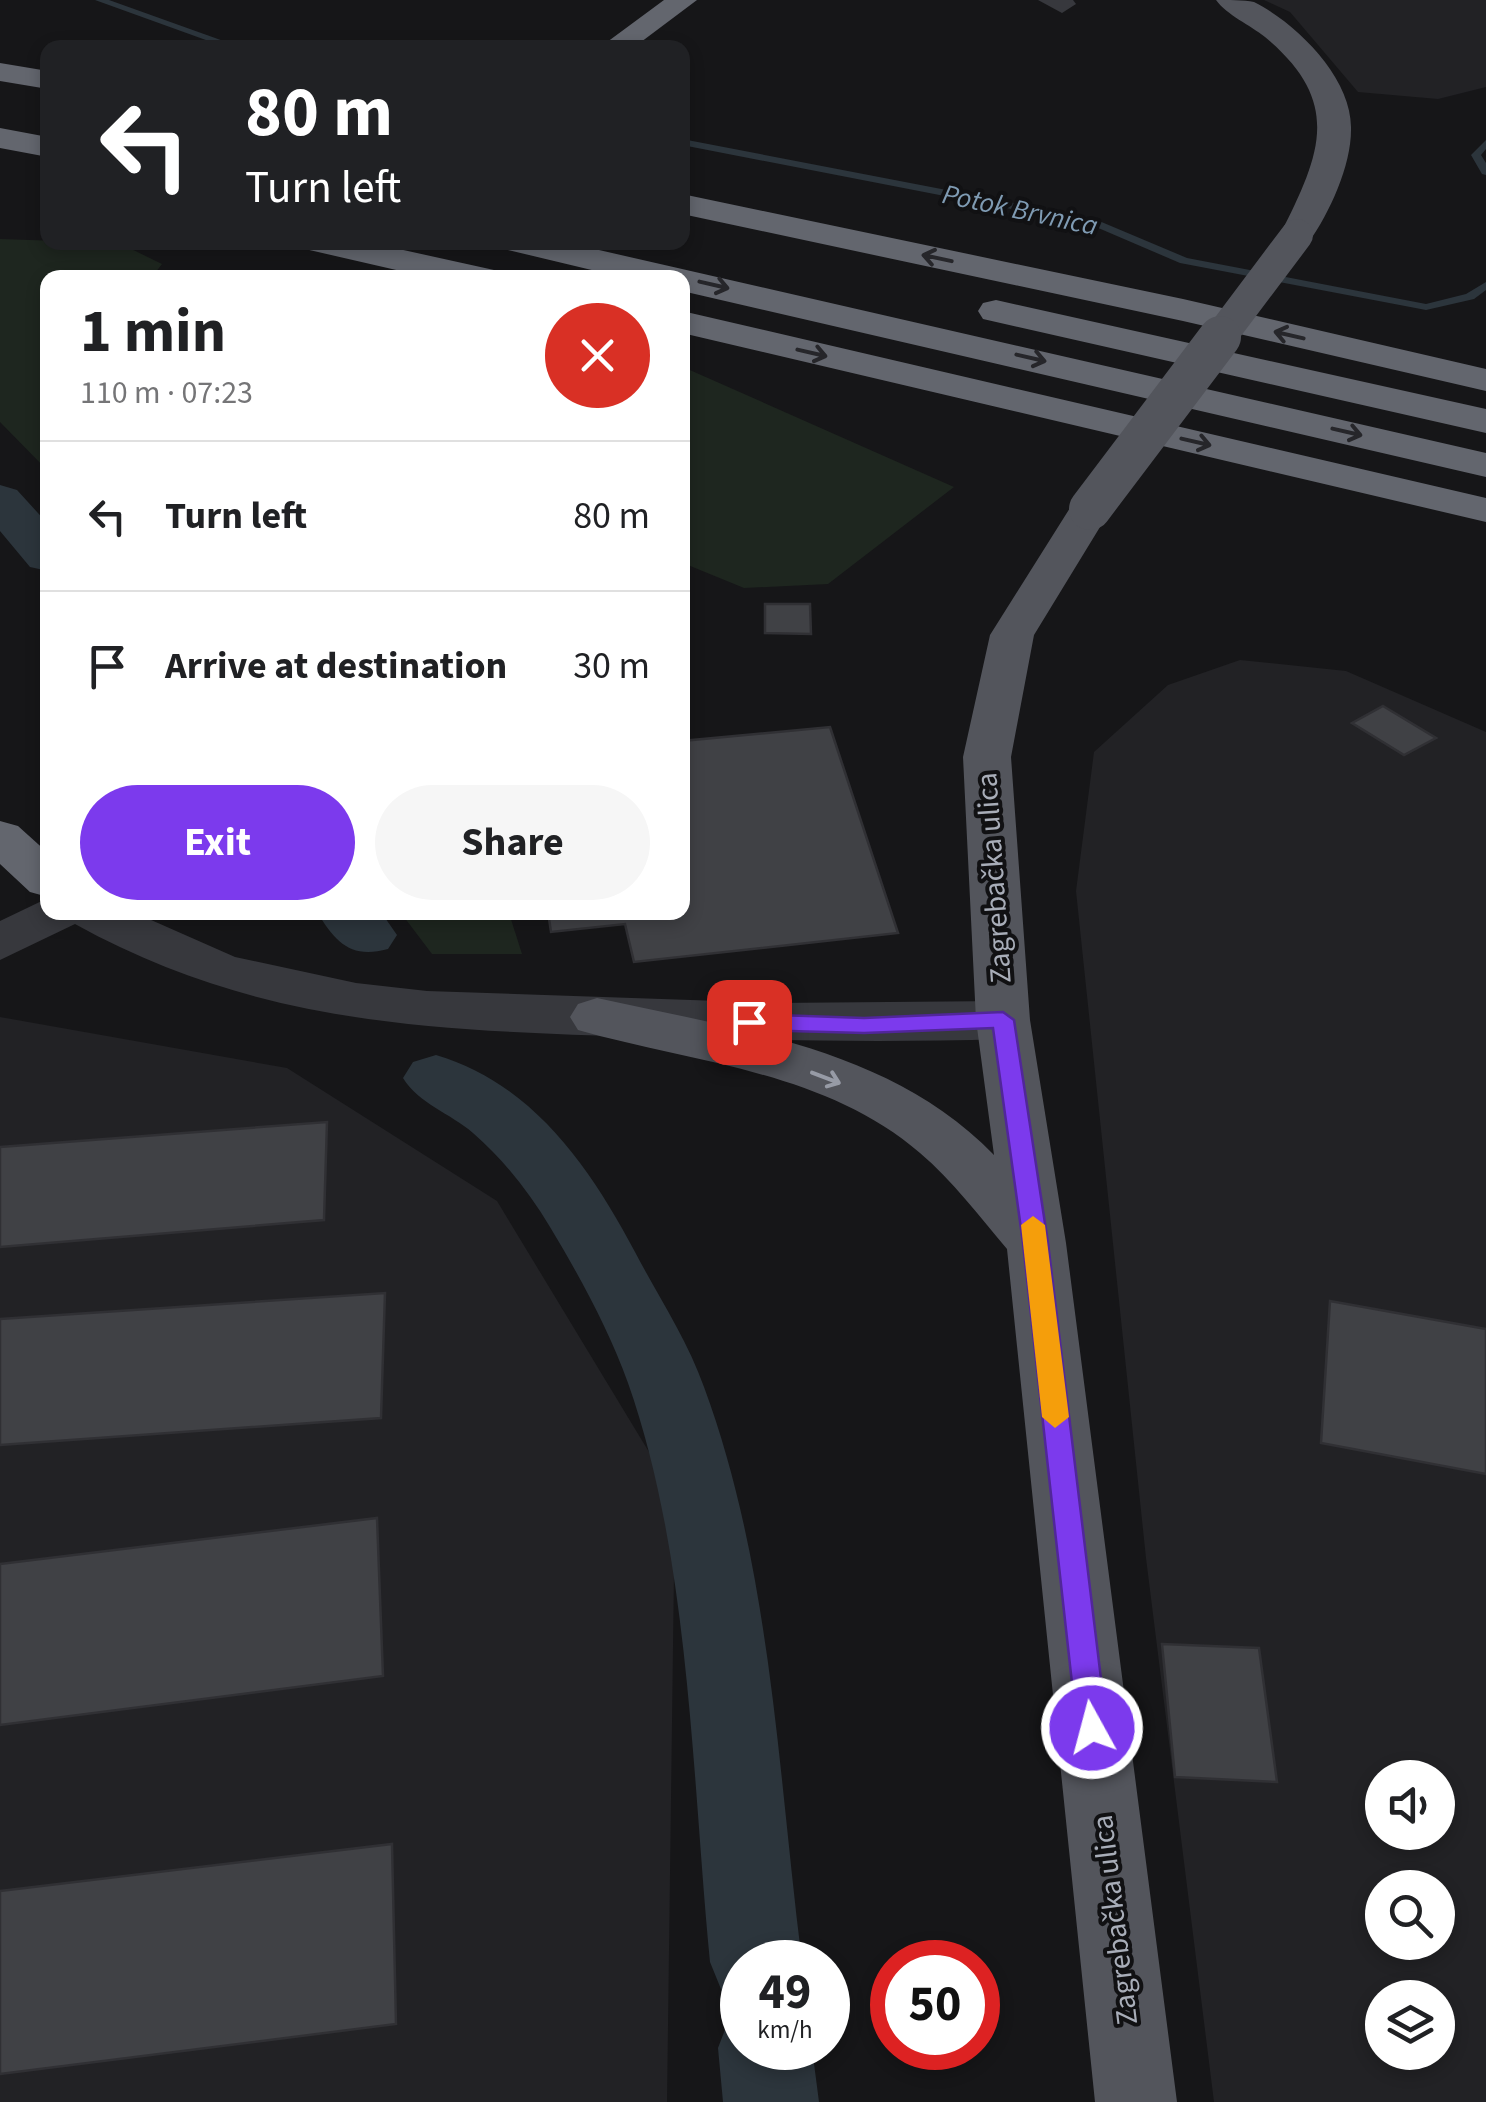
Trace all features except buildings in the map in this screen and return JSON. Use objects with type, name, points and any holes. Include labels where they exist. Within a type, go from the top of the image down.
[{"type":"highway","points":[[625,40],[683,0]]},
{"type":"highway","points":[[0,72],[40,79]]},
{"type":"highway","points":[[0,138],[40,146]]},
{"type":"highway","points":[[690,206],[1182,310],[1486,380]]},
{"type":"highway","points":[[353,250],[445,270]]},
{"type":"highway","points":[[551,250],[638,270]]},
{"type":"highway","points":[[690,282],[1486,464]]},
{"type":"highway","points":[[955,302],[1486,421]]},
{"type":"highway","points":[[690,324],[1486,510]]},
{"type":"highway","points":[[0,837],[40,874]]},
{"type":"main road","name":"Zagrebačka ulica","points":[[1136,2102],[1036,1243],[1003,1020],[987,757],[1012,635],[1090,510],[1297,235],[1327,174],[1335,113],[1320,81],[1300,55],[1230,0]]},
{"type":"main road","points":[[597,1017],[782,1061],[875,1097],[934,1133],[970,1166],[1036,1243]]},
{"type":"street","points":[[0,942],[42,920]]},
{"type":"street","points":[[104,920],[124,933],[201,967],[274,987],[424,1007],[864,1026],[1003,1020]]},
{"type":"shaded area","points":[[1264,0],[1486,0],[1486,87],[1438,99],[1358,92],[1290,12]]},
{"type":"shaded area","points":[[0,239],[40,240],[40,250],[133,250],[162,264],[157,270],[40,270],[40,463],[0,422]]},
{"type":"shaded area","points":[[690,371],[954,487],[828,584],[744,588],[690,566]]},
{"type":"shaded area","points":[[1240,660],[1346,671],[1486,732],[1486,2102],[1214,2102],[1146,1558],[1076,891],[1094,752],[1168,685]]},
{"type":"shaded area","points":[[406,920],[511,920],[522,954],[432,954]]},
{"type":"shaded area","points":[[0,1017],[287,1068],[497,1201],[675,1495],[667,2102],[0,2102]]},
{"type":"waterway","name":"Potok Brvnica","points":[[100,0],[216,40]]},
{"type":"waterway","points":[[1486,143],[1476,155],[1486,172]]},
{"type":"waterway","name":"Potok Brvnica","points":[[690,144],[1092,221],[1184,261],[1426,307],[1470,297],[1486,285]]},
{"type":"waterway","points":[[0,500],[40,547]]},
{"type":"waterway","points":[[354,920],[366,935]]},
{"type":"waterway","points":[[436,1078],[494,1114],[519,1136],[561,1187],[596,1246],[666,1384],[690,1468],[716,1608],[754,1940]]},
{"type":"waterway","points":[[767,2070],[771,2102]]},
{"type":"slow traffic","points":[[1033,1225],[1055,1417]]},
{"type":"route","points":[[749,1022],[864,1026],[1003,1020],[1036,1243],[1092,1728]]}]
